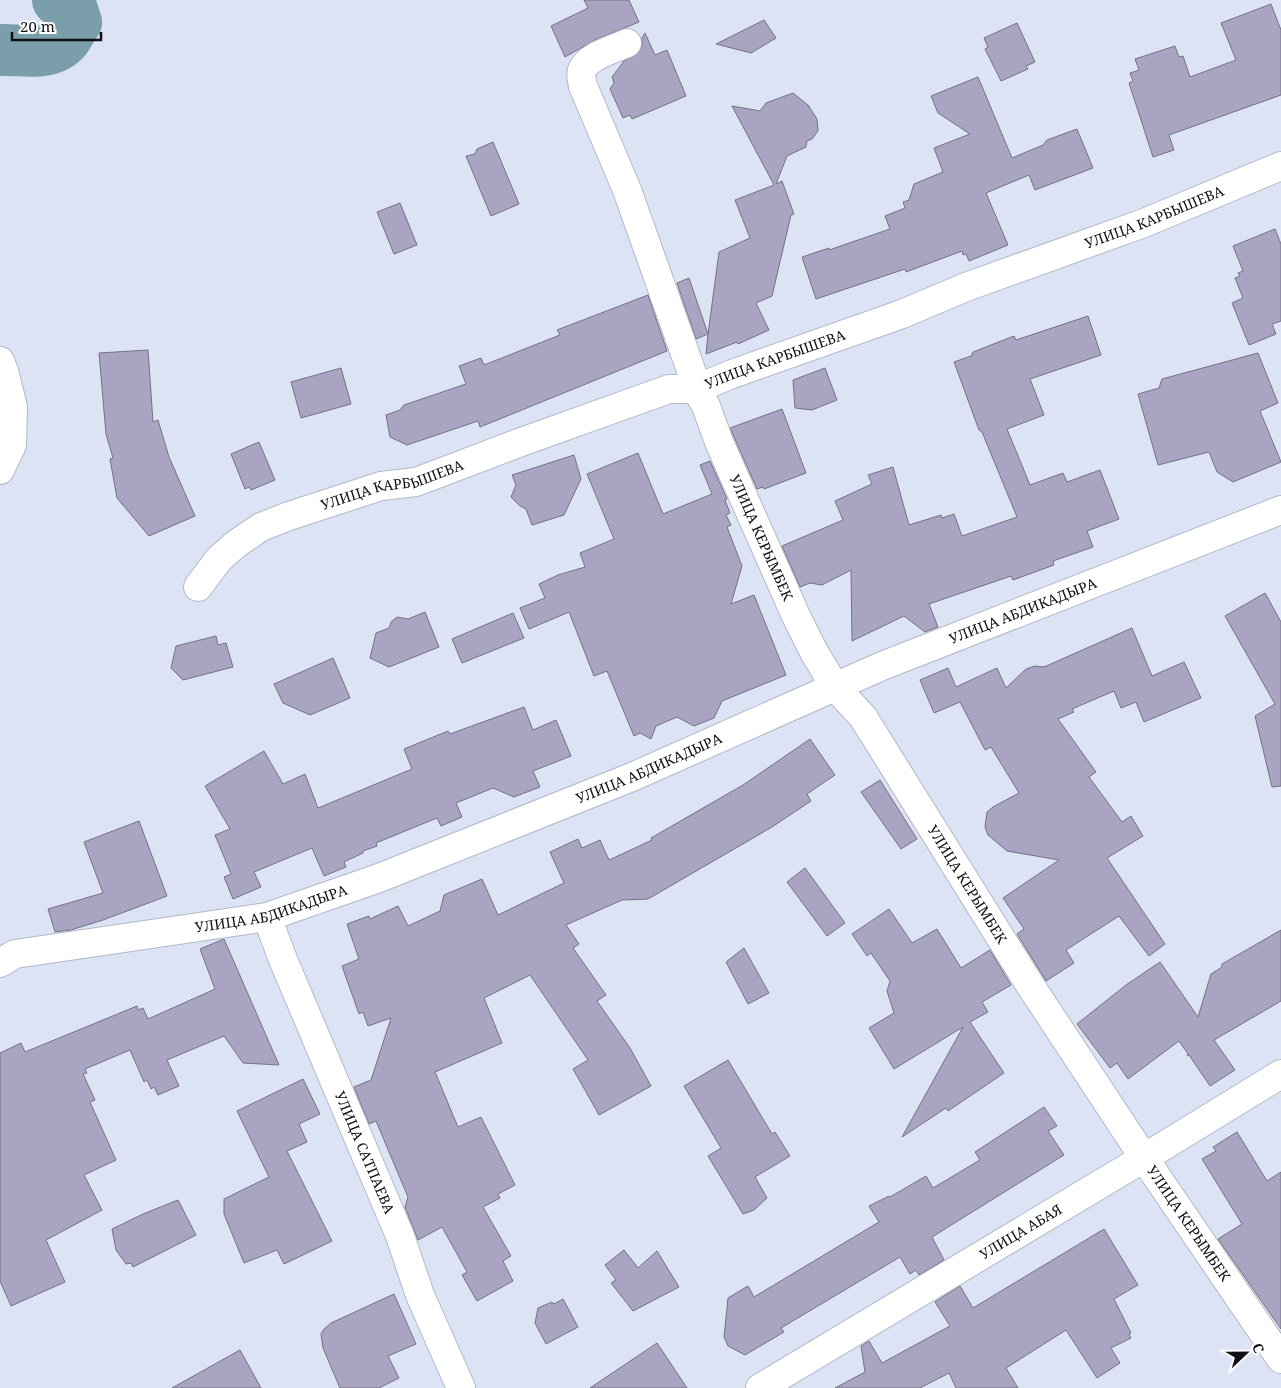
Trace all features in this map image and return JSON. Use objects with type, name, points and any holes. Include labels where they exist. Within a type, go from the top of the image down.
[{"type":"street","name":"УЛИЦА КЕРЫМБЕК","points":[[627,43],[591,60],[582,71],[581,77],[627,190],[696,389],[706,406],[719,442],[796,616],[834,687],[863,717],[1030,985],[1144,1158],[1281,1359]]},
{"type":"street","name":"УЛИЦА КАРБЫШЕВА","points":[[198,587],[219,559],[236,544],[261,527],[289,516],[381,486],[416,482],[669,389],[696,389],[732,374],[902,314],[966,287],[1144,223],[1281,166]]},
{"type":"street","points":[[0,362],[13,407],[12,445],[0,470]]},
{"type":"street","name":"УЛИЦА АБДИКАДЫРА","points":[[0,963],[15,954],[266,917],[379,878],[632,777],[882,666],[1281,510]]},
{"type":"street","name":"УЛИЦА САТПАЕВА","points":[[266,917],[400,1236],[420,1294],[461,1388]]},
{"type":"street","name":"УЛИЦА АБАЯ","points":[[760,1388],[1281,1074]]},
{"type":"building","points":[[584,0],[629,0],[639,22],[595,40],[565,57],[551,26],[588,8]]},
{"type":"building","points":[[1271,4],[1281,30],[1281,95],[1169,135],[1174,150],[1153,157],[1129,83],[1133,81],[1130,73],[1139,70],[1135,59],[1175,46],[1179,57],[1183,56],[1190,77],[1236,60],[1221,23]]},
{"type":"building","points":[[764,20],[776,38],[751,53],[716,44]]},
{"type":"building","points":[[1017,23],[1035,62],[1026,66],[1028,69],[1001,81],[985,49],[988,47],[984,38]]},
{"type":"building","points":[[645,33],[655,55],[667,50],[686,96],[632,119],[630,115],[623,118],[610,89],[614,83],[612,77],[624,61],[639,52]]},
{"type":"building","points":[[978,77],[1012,158],[1043,145],[1047,140],[1077,129],[1093,168],[1035,190],[1029,175],[986,193],[1008,245],[969,261],[966,254],[963,255],[962,251],[906,272],[905,269],[816,299],[802,257],[829,248],[829,250],[890,229],[885,216],[905,208],[903,202],[909,200],[914,184],[943,172],[934,148],[970,134],[938,113],[931,96]]},
{"type":"building","points":[[793,93],[808,105],[817,119],[818,131],[812,139],[807,141],[806,147],[787,156],[776,184],[782,181],[794,214],[791,215],[772,296],[756,303],[769,330],[738,344],[737,342],[706,354],[719,252],[750,238],[735,200],[774,185],[732,106],[760,111],[766,103]]},
{"type":"building","points":[[493,142],[519,204],[491,216],[466,156],[475,154],[477,149]]},
{"type":"building","points":[[400,203],[417,245],[394,254],[377,212]]},
{"type":"building","points":[[1275,229],[1281,244],[1281,321],[1272,324],[1276,334],[1249,345],[1232,303],[1243,298],[1235,278],[1240,276],[1238,273],[1243,271],[1233,246]]},
{"type":"building","points":[[689,278],[708,334],[696,339],[677,283]]},
{"type":"building","points":[[648,295],[667,351],[480,427],[478,421],[407,445],[390,437],[386,415],[400,410],[404,405],[466,384],[459,366],[481,358],[484,365],[560,335],[557,330]]},
{"type":"building","points":[[1088,316],[1101,355],[1030,379],[1044,415],[1007,429],[1030,485],[1063,473],[1067,482],[1100,470],[1119,519],[1087,531],[1093,547],[1053,561],[1054,565],[1013,580],[1011,576],[929,604],[938,627],[925,632],[904,616],[852,641],[851,570],[822,585],[810,583],[800,587],[782,546],[843,520],[835,501],[872,484],[868,475],[893,467],[909,525],[941,515],[942,518],[954,514],[962,536],[1017,517],[982,432],[979,430],[954,362],[971,356],[973,352],[1014,336],[1016,340]]},
{"type":"building","points":[[148,350],[153,422],[158,420],[169,457],[195,516],[149,536],[117,498],[110,459],[113,458],[106,434],[99,353]]},
{"type":"building","points":[[1258,353],[1278,403],[1260,411],[1281,462],[1233,482],[1217,472],[1209,452],[1158,465],[1138,394],[1159,388],[1162,379]]},
{"type":"building","points":[[341,368],[351,404],[301,418],[291,382]]},
{"type":"building","points":[[825,368],[837,400],[812,410],[795,408],[793,380]]},
{"type":"building","points":[[782,409],[806,473],[764,489],[763,487],[757,489],[730,428]]},
{"type":"building","points":[[259,442],[275,480],[251,490],[249,487],[245,489],[231,454]]},
{"type":"building","points":[[638,453],[663,514],[712,494],[700,465],[710,461],[727,499],[725,500],[730,513],[726,515],[731,525],[727,527],[742,566],[731,604],[754,595],[786,675],[722,701],[714,718],[694,726],[677,717],[656,726],[651,739],[640,733],[634,736],[607,671],[594,676],[569,612],[529,629],[520,608],[545,598],[539,584],[558,575],[585,567],[580,553],[614,539],[587,474]]},
{"type":"building","points":[[574,455],[581,479],[564,515],[532,525],[526,509],[511,497],[516,485],[512,475]]},
{"type":"building","points":[[1265,593],[1281,622],[1281,786],[1272,787],[1255,716],[1275,704],[1225,616]]},
{"type":"building","points":[[425,612],[439,647],[389,667],[370,658],[376,633],[389,628],[391,622],[397,617],[408,619]]},
{"type":"building","points":[[513,613],[524,638],[462,663],[452,639]]},
{"type":"building","points":[[1132,628],[1152,676],[1184,662],[1201,698],[1144,722],[1136,702],[1121,708],[1114,691],[1072,709],[1074,712],[1058,719],[1096,772],[1089,777],[1122,822],[1131,816],[1143,836],[1107,858],[1165,944],[1149,956],[1119,916],[1066,950],[1074,963],[1046,981],[1017,934],[1024,929],[1003,898],[1059,860],[1007,851],[988,835],[985,827],[987,812],[1019,793],[991,747],[985,750],[960,702],[934,713],[920,680],[948,668],[956,687],[997,668],[1006,688],[1026,669],[1035,666],[1044,667]]},
{"type":"building","points":[[216,636],[218,645],[226,643],[233,667],[183,680],[171,668],[176,646]]},
{"type":"building","points":[[333,658],[350,698],[310,715],[283,703],[274,684]]},
{"type":"building","points":[[524,707],[533,730],[556,720],[571,756],[533,771],[540,787],[514,797],[493,788],[456,803],[462,817],[441,826],[437,818],[376,843],[377,846],[363,851],[363,853],[344,862],[346,867],[324,876],[312,848],[254,872],[261,887],[233,899],[224,877],[231,874],[215,835],[230,829],[205,786],[264,751],[283,784],[305,774],[318,808],[412,769],[404,749],[448,731],[450,734]]},
{"type":"building","points":[[810,739],[835,775],[807,794],[811,801],[772,827],[648,899],[622,900],[566,925],[579,944],[573,948],[606,995],[597,1001],[630,1048],[651,1086],[599,1115],[573,1069],[588,1060],[530,975],[484,998],[502,1043],[435,1072],[458,1127],[481,1117],[515,1185],[498,1194],[500,1198],[483,1207],[511,1256],[503,1261],[513,1281],[477,1301],[462,1275],[467,1272],[442,1227],[418,1240],[405,1207],[408,1197],[376,1121],[369,1124],[354,1087],[371,1080],[391,1018],[368,1026],[363,1012],[359,1014],[342,966],[359,959],[347,924],[369,916],[370,919],[398,906],[408,926],[440,911],[444,895],[482,879],[498,915],[564,883],[550,852],[578,839],[582,848],[600,840],[609,860],[652,840],[651,838],[743,785]]},
{"type":"building","points":[[880,780],[917,839],[901,849],[861,792]]},
{"type":"building","points":[[139,821],[167,896],[103,920],[71,930],[55,932],[48,909],[103,893],[84,842]]},
{"type":"building","points":[[805,868],[845,923],[827,936],[787,882]]},
{"type":"building","points":[[889,909],[912,943],[937,929],[961,968],[990,950],[1011,985],[982,1002],[988,1012],[970,1022],[1004,1073],[948,1111],[946,1108],[902,1137],[963,1027],[894,1069],[869,1028],[894,1013],[887,991],[890,981],[871,953],[867,956],[852,934]]},
{"type":"building","points":[[1281,930],[1281,1001],[1214,1040],[1235,1070],[1210,1086],[1189,1055],[1187,1056],[1188,1054],[1179,1041],[1128,1079],[1117,1063],[1110,1068],[1077,1024],[1126,985],[1160,962],[1198,1017],[1211,974],[1222,967],[1222,964]]},
{"type":"building","points":[[224,939],[279,1065],[243,1063],[224,1036],[167,1060],[179,1086],[158,1095],[154,1087],[151,1089],[147,1080],[144,1082],[130,1050],[85,1069],[87,1073],[83,1074],[95,1100],[90,1102],[116,1160],[84,1175],[102,1210],[46,1240],[65,1282],[11,1306],[0,1281],[0,1053],[21,1043],[25,1052],[137,1006],[138,1010],[143,1008],[148,1019],[215,989],[200,949]]},
{"type":"building","points":[[744,948],[769,993],[748,1004],[726,962]]},
{"type":"building","points":[[728,1060],[772,1134],[775,1132],[790,1156],[755,1177],[767,1198],[754,1210],[743,1214],[708,1156],[721,1148],[684,1086]]},
{"type":"building","points":[[303,1079],[320,1114],[299,1124],[307,1142],[287,1151],[332,1241],[284,1264],[277,1250],[244,1263],[224,1214],[224,1199],[269,1177],[237,1111]]},
{"type":"building","points":[[1044,1107],[1057,1126],[1048,1131],[1064,1155],[932,1237],[944,1260],[919,1275],[916,1270],[910,1274],[900,1257],[781,1328],[784,1332],[745,1355],[728,1346],[724,1337],[728,1298],[748,1286],[754,1297],[879,1222],[869,1206],[890,1197],[926,1176],[933,1188],[980,1160],[975,1152]]},
{"type":"building","points":[[1237,1132],[1267,1181],[1281,1172],[1281,1329],[1218,1239],[1242,1224],[1202,1159],[1216,1151],[1213,1147]]},
{"type":"building","points":[[178,1200],[196,1235],[133,1267],[131,1263],[126,1264],[116,1250],[112,1229]]},
{"type":"building","points":[[1104,1229],[1138,1285],[1114,1299],[1131,1333],[1129,1334],[1131,1338],[1111,1348],[1120,1363],[1097,1378],[1066,1330],[1006,1368],[1018,1388],[956,1388],[949,1373],[920,1388],[835,1388],[865,1372],[861,1346],[869,1341],[882,1363],[950,1326],[935,1302],[960,1286],[973,1308]]},
{"type":"building","points":[[624,1250],[638,1268],[657,1251],[679,1287],[633,1311],[611,1283],[616,1280],[605,1265]]},
{"type":"building","points":[[394,1294],[416,1344],[388,1356],[399,1378],[379,1388],[340,1388],[323,1348],[321,1334],[331,1323]]},
{"type":"building","points":[[563,1299],[578,1327],[546,1344],[535,1323],[538,1308],[552,1302],[554,1304]]},
{"type":"building","points":[[657,1343],[687,1388],[590,1388]]},
{"type":"building","points":[[240,1350],[261,1388],[172,1388]]},
{"type":"waterway","points":[[0,50],[43,50],[58,45],[65,39],[76,22],[71,7],[58,0]]}]
